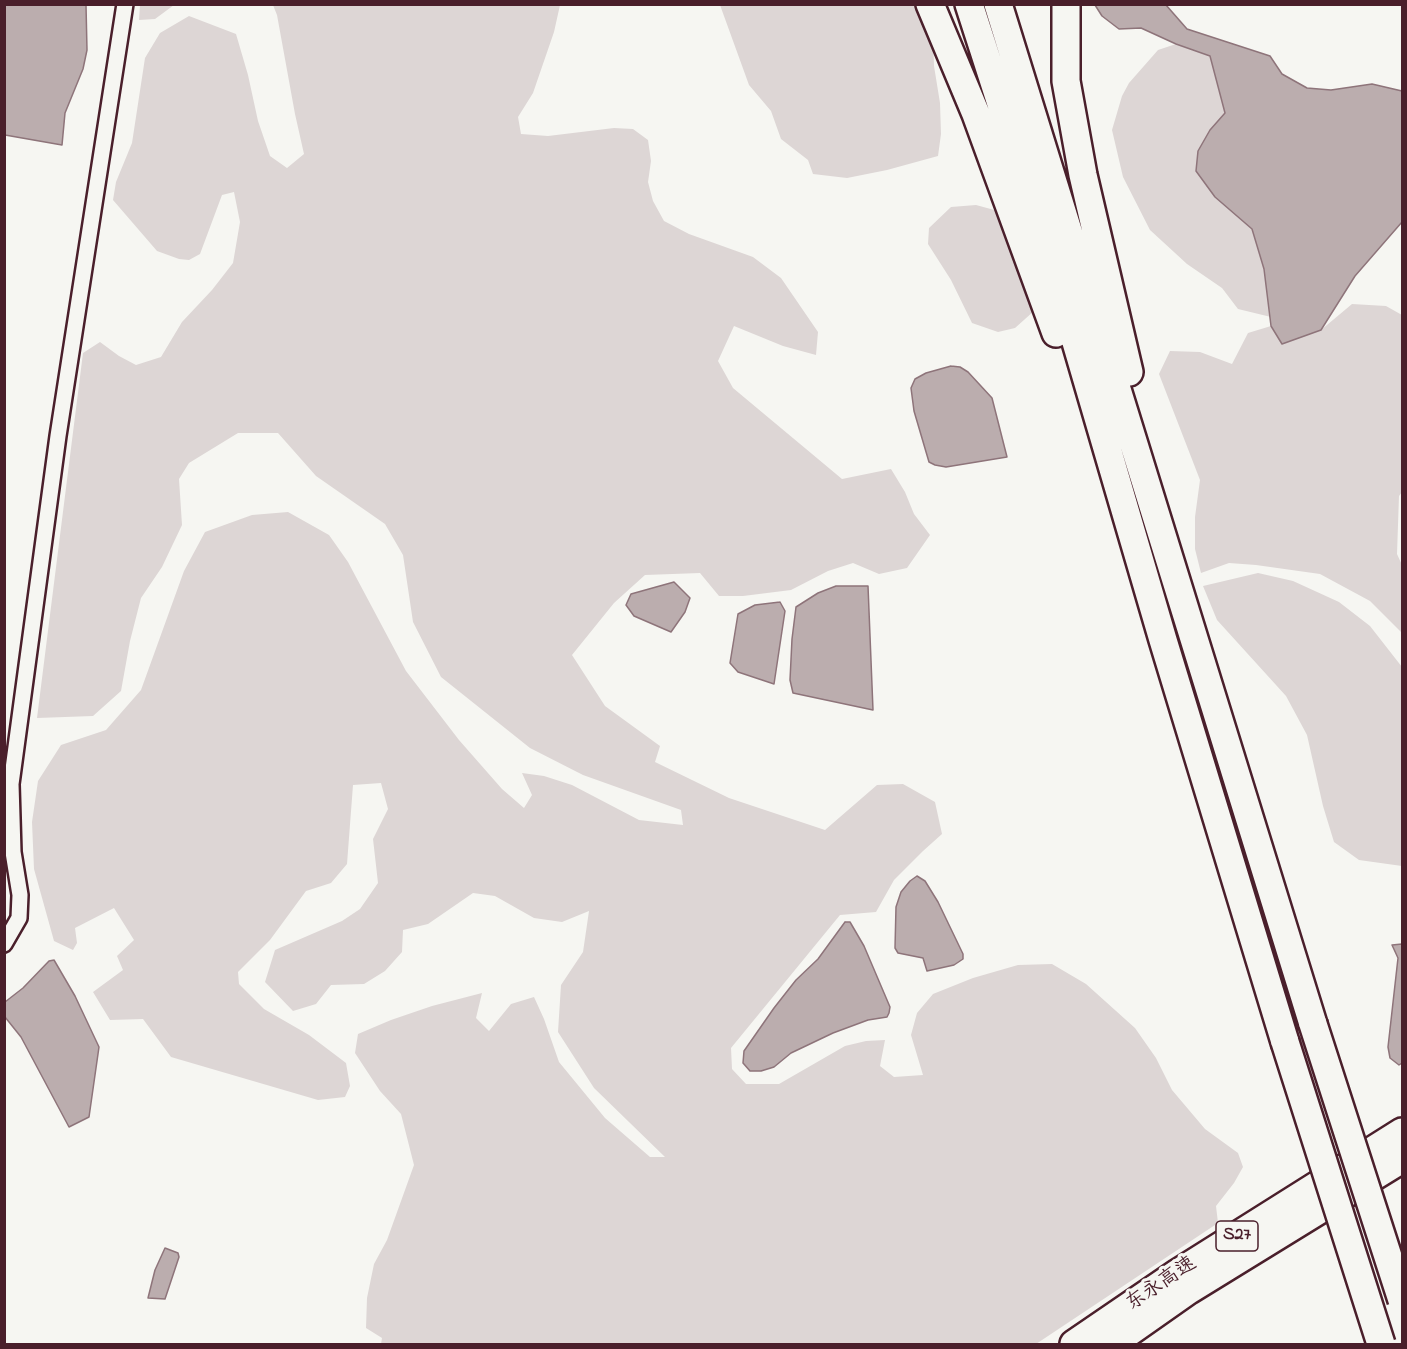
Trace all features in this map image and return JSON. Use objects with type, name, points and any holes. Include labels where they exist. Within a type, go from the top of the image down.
[{"type":"highway","points":[[930,4],[985,136],[1163,640]]},
{"type":"highway","points":[[969,4],[1059,284],[1163,640],[1285,1042],[1381,1344]]},
{"type":"highway","points":[[998,4],[1313,1024],[1402,1300]]},
{"type":"highway","points":[[1066,4],[1066,81],[1083,175],[1119,335],[1203,667]]},
{"type":"highway","name":"东永高速","points":[[1074,1344],[1178,1273],[1402,1132]]},
{"type":"highway","name":"东永高速","points":[[1112,1344],[1189,1290],[1402,1159]]},
{"type":"street","points":[[4,945],[19,918],[20,895],[13,852],[11,783],[58,436],[125,4]]},
{"type":"shaded area","points":[[140,4],[174,5],[155,19],[139,20]]},
{"type":"shaded area","points":[[4,5],[86,5],[87,50],[83,69],[65,113],[62,145],[5,135]]},
{"type":"shaded area","points":[[273,5],[560,5],[554,32],[533,93],[518,117],[521,134],[548,136],[614,128],[633,129],[648,140],[651,161],[648,182],[653,201],[664,221],[689,234],[753,257],[781,278],[818,332],[816,355],[783,346],[734,326],[718,361],[733,388],[842,479],[891,469],[905,492],[914,514],[930,535],[907,568],[879,574],[853,563],[828,571],[791,590],[743,596],[719,596],[700,573],[645,575],[614,603],[572,655],[605,706],[660,746],[655,762],[729,798],[825,830],[877,785],[903,784],[935,802],[942,834],[894,880],[876,912],[840,915],[731,1048],[732,1069],[746,1084],[779,1084],[845,1046],[866,1041],[885,1040],[880,1066],[894,1077],[923,1075],[911,1035],[917,1013],[933,994],[973,978],[1018,965],[1052,964],[1086,984],[1135,1028],[1156,1058],[1172,1090],[1205,1129],[1238,1153],[1243,1167],[1216,1206],[1218,1223],[1036,1344],[381,1344],[382,1338],[366,1328],[367,1298],[374,1264],[387,1240],[414,1165],[401,1114],[380,1091],[355,1053],[358,1034],[432,1006],[482,993],[476,1018],[489,1031],[511,1004],[534,997],[559,1062],[605,1118],[650,1157],[665,1157],[594,1088],[558,1032],[561,985],[583,952],[589,911],[562,922],[534,918],[495,896],[473,893],[428,924],[403,930],[402,952],[385,971],[364,984],[331,985],[316,1004],[293,1011],[265,982],[275,950],[342,921],[360,909],[378,883],[373,839],[388,809],[381,783],[353,785],[347,864],[331,883],[306,891],[270,940],[238,972],[239,984],[264,1009],[309,1035],[346,1063],[350,1086],[345,1097],[318,1100],[171,1057],[143,1019],[110,1020],[93,992],[123,970],[117,956],[134,940],[114,908],[75,928],[77,943],[73,950],[54,941],[34,869],[32,822],[38,781],[61,745],[106,730],[141,690],[184,571],[205,532],[252,515],[288,512],[329,535],[348,562],[406,671],[459,740],[502,789],[524,808],[532,795],[522,773],[544,776],[572,785],[639,820],[683,825],[681,810],[583,775],[530,748],[441,677],[413,622],[403,555],[385,524],[316,476],[278,433],[238,433],[189,463],[179,479],[182,525],[162,567],[141,598],[121,691],[93,716],[37,718],[83,353],[100,342],[136,365],[161,357],[182,322],[233,263],[240,222],[234,192],[222,195],[200,254],[189,260],[179,259],[157,251],[113,200],[116,182],[132,143],[145,58],[160,33],[189,16],[236,34],[258,121],[270,156],[287,168],[304,154],[277,15]]},
{"type":"shaded area","points":[[720,5],[920,5],[933,34],[934,66],[940,103],[941,134],[938,156],[847,178],[813,174],[808,160],[781,139],[771,111],[749,85]]},
{"type":"shaded area","points":[[1095,5],[1166,5],[1187,29],[1270,56],[1282,74],[1307,88],[1331,90],[1372,84],[1402,91],[1402,222],[1355,276],[1321,330],[1282,344],[1271,326],[1264,269],[1252,229],[1215,197],[1196,171],[1198,151],[1210,130],[1225,113],[1210,56],[1141,28],[1119,29],[1102,16]]},
{"type":"shaded area","points":[[1176,44],[1210,56],[1225,113],[1210,130],[1198,151],[1196,171],[1215,197],[1252,229],[1264,269],[1271,317],[1238,309],[1222,288],[1187,264],[1150,230],[1123,177],[1112,130],[1122,96],[1129,83],[1158,50]]},
{"type":"shaded area","points":[[976,205],[998,211],[1034,311],[1015,328],[998,332],[972,323],[951,280],[928,244],[929,228],[951,207]]},
{"type":"shaded area","points":[[1352,304],[1386,306],[1402,315],[1402,492],[1399,496],[1397,554],[1402,565],[1402,633],[1370,601],[1320,574],[1229,563],[1201,573],[1195,549],[1195,517],[1200,480],[1159,374],[1170,351],[1200,352],[1232,364],[1248,333],[1271,326],[1282,344],[1321,330]]},
{"type":"shaded area","points":[[951,366],[960,367],[968,372],[992,398],[1007,457],[946,467],[929,462],[914,411],[911,388],[915,379],[926,373]]},
{"type":"shaded area","points":[[1258,573],[1293,581],[1339,602],[1370,626],[1402,667],[1402,866],[1359,860],[1334,842],[1323,806],[1307,735],[1286,696],[1217,620],[1203,586]]},
{"type":"shaded area","points":[[674,582],[690,598],[685,612],[671,632],[634,616],[626,605],[631,594]]},
{"type":"shaded area","points":[[836,586],[868,586],[873,710],[793,693],[790,680],[796,607],[818,593]]},
{"type":"shaded area","points":[[780,602],[785,611],[774,684],[738,672],[730,663],[738,614],[755,605]]},
{"type":"shaded area","points":[[917,876],[925,881],[938,902],[963,954],[963,959],[954,965],[927,971],[923,958],[898,953],[895,948],[896,907],[901,892]]},
{"type":"shaded area","points":[[845,922],[850,922],[864,946],[890,1007],[887,1017],[868,1020],[833,1033],[791,1053],[774,1067],[761,1071],[750,1071],[743,1063],[744,1051],[774,1008],[796,980],[818,959]]},
{"type":"shaded area","points":[[1402,944],[1402,1063],[1399,1065],[1390,1058],[1388,1047],[1398,958],[1392,945]]},
{"type":"shaded area","points":[[54,960],[75,996],[99,1047],[89,1117],[69,1127],[21,1037],[5,1017],[5,1002],[23,988],[49,961]]},
{"type":"shaded area","points":[[165,1248],[178,1253],[179,1257],[165,1299],[148,1298],[155,1270]]}]
